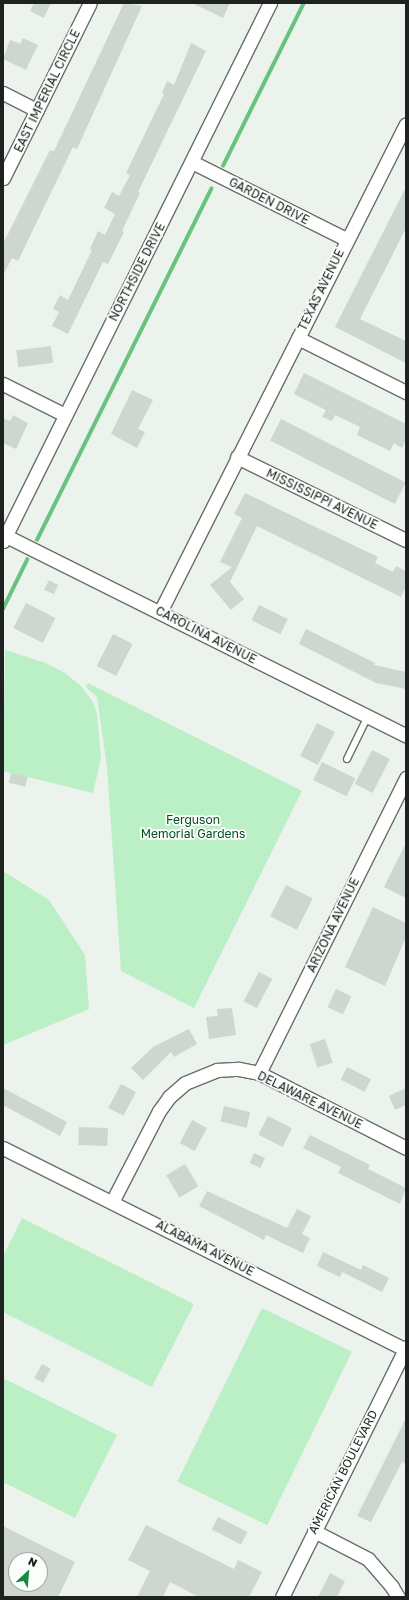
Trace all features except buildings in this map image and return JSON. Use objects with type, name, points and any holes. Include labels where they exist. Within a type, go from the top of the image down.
[{"type":"street","name":"EAST IMPERIAL CIRCLE","points":[[3,178],[90,3]]},
{"type":"street","name":"NORTHSIDE DRIVE","points":[[4,538],[270,3]]},
{"type":"street","points":[[3,93],[37,110]]},
{"type":"street","name":"TEXAS AVENUE","points":[[160,612],[405,124]]},
{"type":"street","name":"GARDEN DRIVE","points":[[192,162],[346,239]]},
{"type":"street","points":[[298,338],[406,392]]},
{"type":"street","points":[[3,384],[65,415]]},
{"type":"street","name":"MISSISSIPPI AVENUE","points":[[237,458],[406,540]]},
{"type":"street","name":"CAROLINA AVENUE","points":[[4,538],[160,612],[406,735]]},
{"type":"street","name":"ARIZONA AVENUE","points":[[259,1073],[406,778]]},
{"type":"street","name":"DELAWARE AVENUE","points":[[112,1202],[159,1111],[180,1087],[200,1075],[217,1070],[239,1069],[259,1073],[406,1148]]},
{"type":"street","name":"ALABAMA AVENUE","points":[[3,1148],[406,1348]]},
{"type":"street","name":"AMERICAN BOULEVARD","points":[[282,1597],[406,1348]]},
{"type":"street","points":[[314,1531],[368,1558],[392,1587],[398,1597]]},
{"type":"lane","points":[[347,759],[368,716]]},
{"type":"green space","points":[[5,650],[46,663],[65,673],[81,686],[93,702],[97,714],[101,758],[93,793],[3,771]]},
{"type":"green space","name":"Ferguson Memorial Gardens","points":[[88,683],[302,791],[194,1008],[121,971],[107,767],[97,697],[86,687]]},
{"type":"green space","points":[[3,871],[49,900],[85,955],[89,1009],[3,1045]]},
{"type":"green space","points":[[22,1218],[194,1304],[152,1387],[3,1312],[3,1256]]},
{"type":"green space","points":[[262,1308],[352,1352],[267,1525],[177,1481]]},
{"type":"green space","points":[[3,1378],[117,1435],[75,1518],[3,1482]]},
{"type":"waterway","points":[[223,166],[304,3]]},
{"type":"waterway","points":[[37,540],[211,189]]},
{"type":"waterway","points":[[3,609],[27,560]]}]
